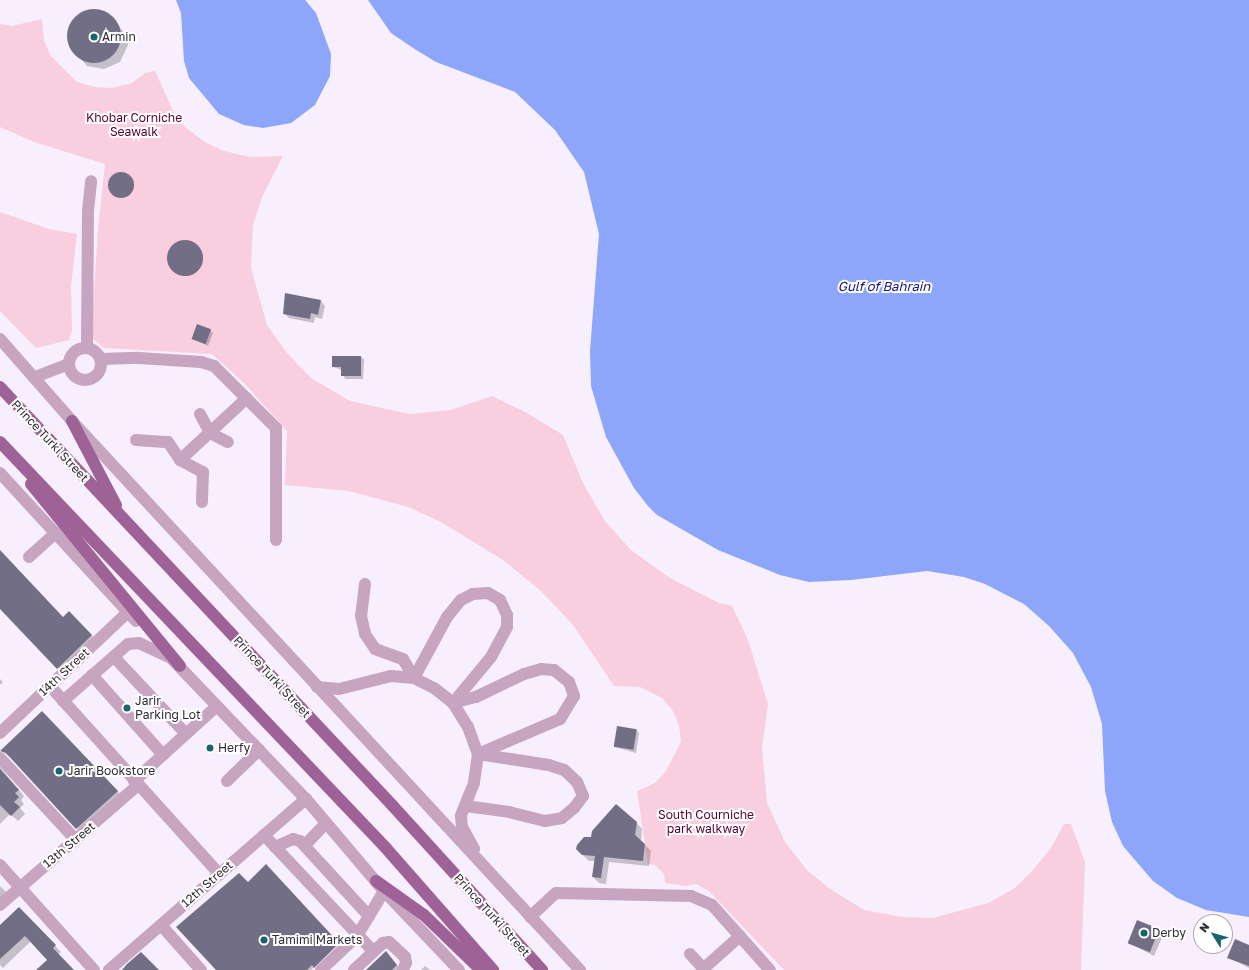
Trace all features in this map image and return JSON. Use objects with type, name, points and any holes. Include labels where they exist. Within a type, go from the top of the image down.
[{"type":"main road","name":"Prince Turki Street","points":[[0,387],[392,805],[542,970]]},
{"type":"main road","points":[[72,421],[122,517]]},
{"type":"main road","points":[[0,442],[385,847],[493,970]]},
{"type":"main road","points":[[0,446],[176,663]]},
{"type":"main road","points":[[376,882],[424,915],[481,970]]},
{"type":"street","points":[[87,348],[88,212],[91,181]]},
{"type":"street","points":[[0,339],[35,377],[72,421],[580,970]]},
{"type":"street","points":[[87,348],[96,352],[101,359],[100,372],[87,380],[76,378],[69,364],[72,354],[87,348]]},
{"type":"street","points":[[101,359],[134,357],[201,362],[214,366],[276,428],[276,540]]},
{"type":"street","points":[[35,377],[69,364]]},
{"type":"street","points":[[180,460],[246,398]]},
{"type":"street","points":[[200,414],[210,433],[228,442]]},
{"type":"street","points":[[136,440],[168,442],[180,460],[203,472],[202,502]]},
{"type":"street","points":[[0,473],[128,612],[306,799],[384,891],[459,970]]},
{"type":"street","points":[[29,557],[56,533]]},
{"type":"street","points":[[365,584],[361,616],[365,634],[375,649],[403,659],[414,678]]},
{"type":"street","points":[[414,678],[447,617],[461,600],[473,594],[488,593],[500,600],[507,615],[507,627],[491,657],[453,703]]},
{"type":"street","name":"14th Street","points":[[0,733],[128,612]]},
{"type":"street","points":[[63,701],[114,656],[133,642],[176,663]]},
{"type":"street","points":[[114,656],[186,734]]},
{"type":"street","points":[[453,703],[476,697],[524,674],[541,669],[554,670],[570,682],[574,696],[560,719],[478,754]]},
{"type":"street","points":[[92,675],[163,755]]},
{"type":"street","points":[[317,687],[339,689],[391,676],[414,678],[434,688],[453,703],[468,727],[478,754],[474,783],[461,816],[462,827],[483,865]]},
{"type":"street","points":[[50,686],[219,874]]},
{"type":"street","name":"13th Street","points":[[0,905],[20,886],[76,840],[163,755],[217,706]]},
{"type":"street","points":[[227,781],[259,750]]},
{"type":"street","points":[[466,806],[509,812],[545,821],[562,818],[574,808],[582,796],[578,782],[564,770],[550,765],[478,754]]},
{"type":"street","points":[[0,758],[76,840]]},
{"type":"street","name":"12th Street","points":[[109,970],[306,799]]},
{"type":"street","points":[[305,845],[326,823]]},
{"type":"street","points":[[264,835],[357,936],[373,951]]},
{"type":"street","points":[[275,847],[293,839],[305,845],[369,916]]},
{"type":"street","points":[[0,865],[94,970]]},
{"type":"street","points":[[321,970],[357,936],[384,891]]},
{"type":"street","points":[[530,917],[556,893],[691,896],[712,905],[770,970]]},
{"type":"street","points":[[161,925],[201,970]]},
{"type":"street","points":[[690,954],[703,970],[740,936]]},
{"type":"street","points":[[354,970],[382,943],[395,945],[405,957],[406,963],[403,970]]},
{"type":"green space","points":[[42,19],[44,40],[50,55],[77,82],[95,87],[112,88],[132,83],[145,73],[155,71],[173,111],[185,127],[205,142],[224,151],[250,157],[283,156],[262,197],[253,225],[251,268],[267,325],[287,353],[311,378],[350,401],[410,414],[451,410],[492,396],[527,413],[563,435],[583,483],[605,521],[631,550],[670,578],[719,603],[732,606],[748,640],[768,704],[762,748],[767,803],[785,842],[807,870],[830,889],[864,910],[903,917],[933,918],[988,903],[1015,888],[1032,871],[1051,848],[1064,824],[1071,824],[1085,862],[1081,970],[784,970],[709,891],[696,884],[686,886],[665,883],[664,874],[655,865],[648,864],[637,791],[655,783],[666,771],[681,742],[679,725],[673,711],[662,698],[640,687],[614,686],[573,625],[541,591],[503,560],[441,522],[408,507],[349,491],[285,485],[287,431],[246,385],[212,354],[104,348],[91,337],[98,229],[105,164],[34,142],[0,127],[0,24],[12,26]]},
{"type":"green space","points":[[0,212],[49,229],[77,234],[71,286],[72,330],[69,340],[36,348],[0,311]]},
{"type":"water","points":[[176,0],[305,0],[316,13],[331,54],[330,76],[315,105],[291,123],[263,128],[244,125],[219,114],[189,78],[184,61],[181,13]]},
{"type":"water","name":"Gulf of Bahrain","points":[[368,0],[1249,0],[1249,917],[1206,910],[1177,898],[1153,881],[1123,846],[1112,822],[1105,791],[1102,724],[1091,687],[1073,653],[1049,626],[1024,604],[985,584],[964,577],[927,571],[851,580],[809,582],[780,575],[718,550],[657,515],[648,506],[634,488],[606,437],[591,386],[590,351],[599,234],[584,172],[555,130],[515,92],[436,62],[391,33]]},
{"type":"building","name":"Armin","points":[[89,9],[99,9],[109,13],[117,21],[121,31],[121,41],[117,51],[109,59],[99,63],[89,63],[79,59],[71,51],[67,41],[67,31],[71,21],[79,13]]},
{"type":"building","points":[[121,172],[130,176],[134,185],[130,194],[121,198],[112,194],[108,185],[112,176]]},
{"type":"building","points":[[185,240],[195,243],[200,248],[203,258],[200,268],[195,273],[185,276],[175,273],[170,268],[167,258],[170,248],[175,243]]},
{"type":"building","points":[[285,293],[321,300],[318,315],[311,313],[310,319],[283,314]]},
{"type":"building","points":[[197,324],[211,329],[206,344],[192,339]]},
{"type":"building","points":[[332,356],[361,356],[361,376],[341,376],[341,367],[332,367]]},
{"type":"building","points":[[0,550],[63,617],[69,611],[92,635],[57,669],[0,609]]},
{"type":"building","name":"Jarir Bookstore","points":[[42,711],[118,791],[76,829],[6,753],[0,751]]},
{"type":"building","points":[[617,726],[637,729],[633,750],[614,747]]},
{"type":"building","points":[[0,769],[19,790],[15,793],[19,797],[14,802],[20,807],[11,816],[0,805]]},
{"type":"building","points":[[616,804],[637,822],[635,835],[645,844],[643,861],[604,857],[601,878],[592,877],[595,856],[582,855],[576,849],[577,845],[584,837],[591,837],[592,831]]},
{"type":"building","points":[[266,864],[339,943],[314,968],[312,965],[307,970],[216,970],[176,927],[239,873],[248,882]]},
{"type":"building","points":[[19,907],[56,945],[53,948],[74,970],[36,970],[47,960],[25,936],[0,959],[0,925]]},
{"type":"building","points":[[1137,920],[1159,929],[1150,952],[1128,943]]},
{"type":"building","points":[[1235,939],[1249,945],[1249,966],[1227,958],[1229,954],[1233,954],[1233,944]]},
{"type":"building","points":[[386,951],[397,965],[392,970],[366,970]]},
{"type":"building","points":[[141,952],[159,970],[122,970],[127,964]]},
{"type":"place","name":"Armin","points":[[94,37]]},
{"type":"place","name":"Jarir Parking Lot","points":[[127,708]]},
{"type":"place","name":"Herfy","points":[[210,748]]},
{"type":"place","name":"Jarir Bookstore","points":[[59,771]]},
{"type":"place","name":"Derby","points":[[1144,933]]},
{"type":"place","name":"Tamimi Markets","points":[[264,940]]},
{"type":"park label","name":"Khobar Corniche Seawalk","points":[[134,125]]},
{"type":"park label","name":"South Courniche park walkway","points":[[706,822]]}]
